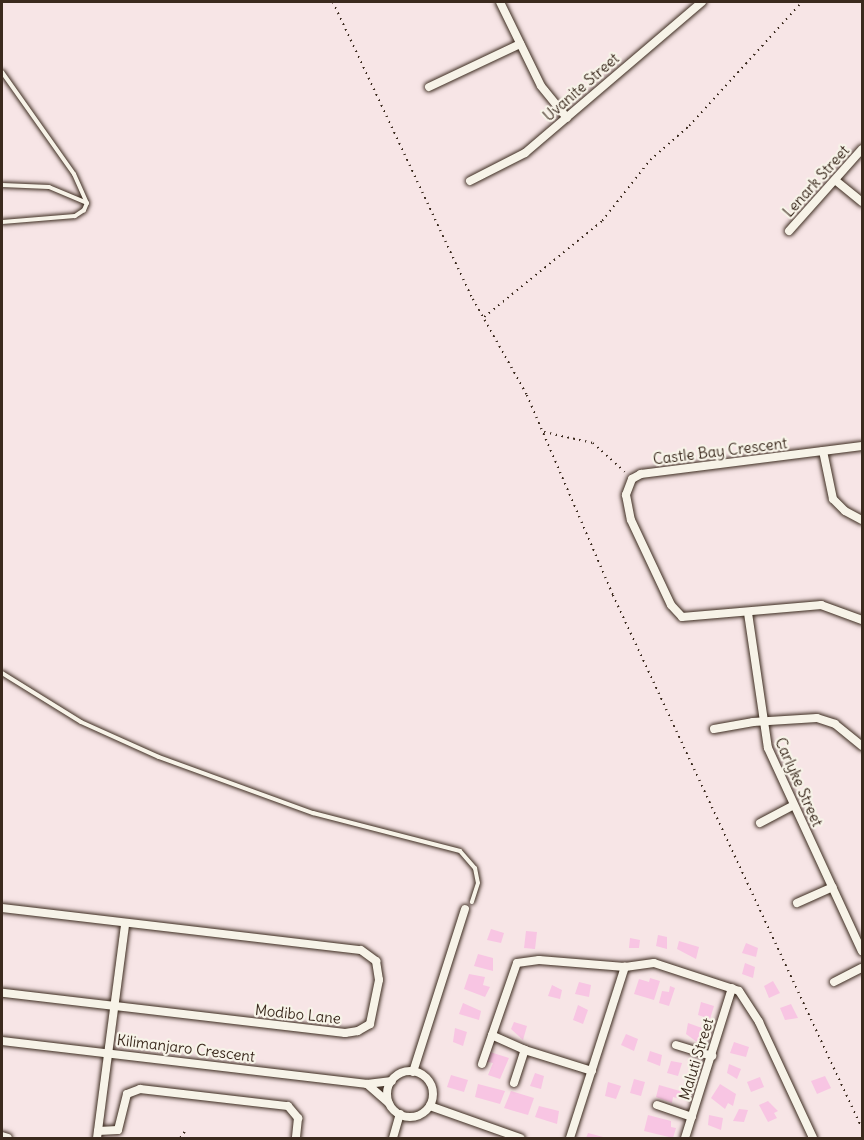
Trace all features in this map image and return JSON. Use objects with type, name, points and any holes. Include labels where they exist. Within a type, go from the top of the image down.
[{"type":"street","points":[[500,2],[541,86],[567,117]]},
{"type":"street","name":"Uvanite Street","points":[[470,181],[520,157],[697,3]]},
{"type":"street","points":[[429,87],[520,44]]},
{"type":"street","name":"Lenark Street","points":[[789,231],[862,149]]},
{"type":"street","points":[[835,180],[862,202]]},
{"type":"street","name":"Castle Bay Crescent","points":[[632,479],[648,473],[862,446]]},
{"type":"street","points":[[823,451],[833,499],[845,512],[862,520]]},
{"type":"street","points":[[632,479],[626,495],[628,514],[675,612],[693,619],[821,605],[862,620]]},
{"type":"street","name":"Carlyke Street","points":[[748,613],[762,722],[768,748],[862,951]]},
{"type":"street","points":[[714,729],[762,722],[826,720],[862,746]]},
{"type":"street","points":[[760,823],[794,805]]},
{"type":"street","points":[[797,903],[833,887]]},
{"type":"street","name":"Modibo Lane","points":[[2,908],[361,950],[376,961],[379,980],[373,1017],[363,1030],[353,1032],[2,993]]},
{"type":"street","points":[[413,1072],[465,909]]},
{"type":"street","points":[[125,924],[116,1007],[106,1051],[98,1135],[118,1130],[127,1094],[140,1089],[288,1106],[298,1118],[296,1138]]},
{"type":"street","points":[[482,1064],[517,963],[538,960],[625,967],[658,964],[743,993],[813,1138]]},
{"type":"street","points":[[570,1138],[625,967]]},
{"type":"street","points":[[834,982],[862,968]]},
{"type":"street","name":"Maluti Street","points":[[685,1138],[732,988]]},
{"type":"street","points":[[492,1035],[525,1050],[592,1071]]},
{"type":"street","name":"Kilimanjaro Crescent","points":[[2,1041],[106,1051],[368,1084],[392,1081]]},
{"type":"street","points":[[676,1045],[712,1056]]},
{"type":"street","points":[[514,1083],[525,1050]]},
{"type":"street","points":[[389,1103],[392,1081],[402,1073],[413,1072],[429,1082],[430,1106]]},
{"type":"street","points":[[368,1084],[400,1114],[418,1115],[430,1106]]},
{"type":"street","points":[[430,1106],[520,1138]]},
{"type":"street","points":[[657,1106],[692,1117]]},
{"type":"street","points":[[393,1138],[400,1114]]},
{"type":"street","points":[[2,1136],[8,1138]]},
{"type":"lane","points":[[2,72],[74,174],[87,202],[84,210],[75,216],[2,222]]},
{"type":"lane","points":[[2,185],[49,187],[87,202]]},
{"type":"lane","points":[[2,673],[81,722],[159,757],[313,813],[460,851],[475,868],[478,883],[472,902]]},
{"type":"path","points":[[333,2],[483,318],[527,395],[613,595],[862,1128]]},
{"type":"path","points":[[483,318],[602,221],[650,160],[688,126],[802,2]]},
{"type":"path","points":[[543,433],[555,432],[593,443],[632,479]]},
{"type":"path","points":[[180,1138],[185,1131]]},
{"type":"building","points":[[491,929],[504,933],[501,943],[487,940]]},
{"type":"building","points":[[526,931],[537,932],[535,949],[524,948]]},
{"type":"building","points":[[658,935],[667,937],[667,949],[656,946]]},
{"type":"building","points":[[630,938],[640,940],[639,948],[629,948]]},
{"type":"building","points":[[679,941],[699,947],[696,959],[677,949]]},
{"type":"building","points":[[746,943],[758,948],[756,957],[742,953]]},
{"type":"building","points":[[478,954],[493,958],[493,971],[474,966]]},
{"type":"building","points":[[745,963],[755,967],[753,978],[742,974]]},
{"type":"building","points":[[469,974],[485,977],[483,985],[490,987],[485,997],[464,989]]},
{"type":"building","points":[[650,978],[660,981],[654,1000],[634,994],[639,979],[649,982]]},
{"type":"building","points":[[773,981],[780,993],[769,998],[764,986]]},
{"type":"building","points":[[579,982],[591,985],[589,997],[575,994]]},
{"type":"building","points":[[552,985],[562,990],[560,999],[548,996]]},
{"type":"building","points":[[670,986],[675,988],[669,1006],[659,1003],[662,991],[669,992]]},
{"type":"building","points":[[701,1002],[714,1006],[710,1019],[698,1015]]},
{"type":"building","points":[[463,1003],[481,1011],[479,1020],[459,1014]]},
{"type":"building","points":[[791,1004],[798,1018],[785,1020],[780,1008]]},
{"type":"building","points":[[578,1005],[588,1010],[583,1024],[573,1020]]},
{"type":"building","points":[[514,1022],[527,1026],[523,1040],[511,1029]]},
{"type":"building","points":[[688,1023],[702,1028],[697,1042],[686,1034]]},
{"type":"building","points":[[455,1028],[467,1032],[463,1046],[453,1042]]},
{"type":"building","points":[[626,1034],[638,1039],[634,1051],[621,1045]]},
{"type":"building","points":[[734,1042],[749,1047],[746,1057],[730,1053]]},
{"type":"building","points":[[487,1051],[509,1058],[500,1079],[488,1075],[493,1063],[484,1061]]},
{"type":"building","points":[[650,1051],[662,1055],[660,1066],[647,1061]]},
{"type":"building","points":[[671,1061],[682,1063],[678,1076],[667,1073]]},
{"type":"building","points":[[729,1064],[741,1069],[737,1079],[727,1073]]},
{"type":"building","points":[[535,1073],[544,1076],[541,1089],[530,1086]]},
{"type":"building","points":[[451,1075],[468,1080],[464,1092],[447,1087]]},
{"type":"building","points":[[825,1076],[831,1088],[817,1094],[811,1081]]},
{"type":"building","points":[[760,1077],[764,1087],[751,1092],[747,1082]]},
{"type":"building","points":[[634,1079],[645,1082],[641,1096],[630,1093]]},
{"type":"building","points":[[608,1082],[621,1086],[616,1099],[605,1096]]},
{"type":"building","points":[[478,1084],[505,1091],[500,1104],[475,1097]]},
{"type":"building","points":[[720,1084],[736,1094],[733,1106],[728,1103],[725,1109],[711,1098]]},
{"type":"building","points":[[659,1085],[687,1093],[684,1100],[673,1097],[672,1103],[656,1097]]},
{"type":"building","points":[[511,1091],[534,1098],[528,1115],[504,1108]]},
{"type":"building","points":[[768,1101],[778,1111],[774,1113],[777,1118],[768,1122],[759,1105]]},
{"type":"building","points":[[539,1106],[559,1111],[557,1124],[535,1117]]},
{"type":"building","points":[[739,1109],[748,1110],[744,1122],[733,1121]]},
{"type":"building","points":[[648,1115],[671,1121],[671,1127],[676,1128],[673,1138],[644,1131]]},
{"type":"building","points":[[709,1115],[723,1118],[721,1130],[708,1125]]},
{"type":"building","points":[[588,1133],[607,1138],[586,1138]]}]
